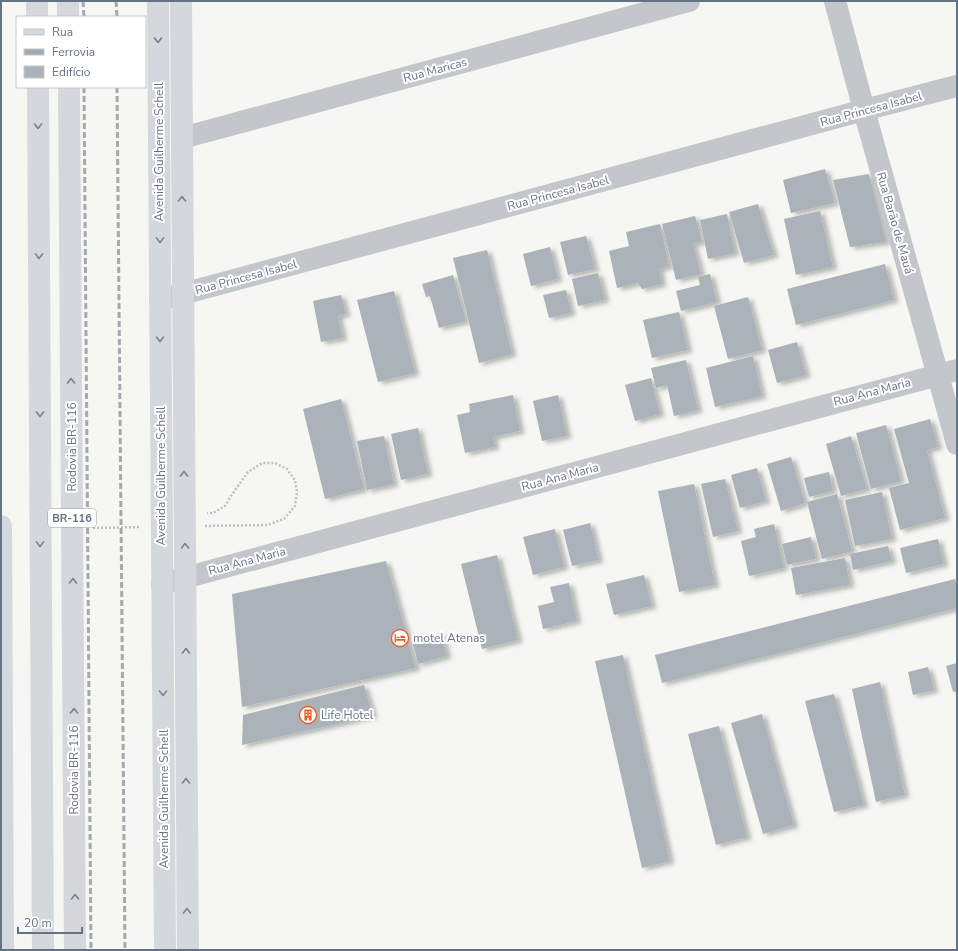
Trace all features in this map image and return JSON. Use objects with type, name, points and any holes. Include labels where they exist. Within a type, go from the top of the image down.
[{"type":"main road","points":[[37,1],[37,16]]},
{"type":"main road","points":[[68,1],[68,16]]},
{"type":"main road","name":"Avenida Guilherme Schell","points":[[158,1],[165,950]]},
{"type":"main road","name":"Avenida Guilherme Schell","points":[[181,1],[188,950]]},
{"type":"main road","name":"BR-116","points":[[38,88],[43,950]]},
{"type":"main road","name":"Rodovia BR-116","points":[[69,88],[75,950]]},
{"type":"main road","points":[[1,526],[3,950]]},
{"type":"street","name":"Rua Maricas","points":[[182,138],[689,1]]},
{"type":"street","name":"Rua Barão de Mauá","points":[[835,1],[864,110],[947,372],[957,444]]},
{"type":"street","name":"Rua Princesa Isabel","points":[[160,300],[957,86]]},
{"type":"street","name":"Rua Ana Maria","points":[[162,584],[947,372]]},
{"type":"path","points":[[184,514],[213,513],[225,506],[248,472]]},
{"type":"building","points":[[825,169],[835,203],[791,213],[783,180]]},
{"type":"building","points":[[869,174],[886,242],[850,247],[833,180]]},
{"type":"building","points":[[758,204],[774,255],[744,263],[729,212]]},
{"type":"building","points":[[820,211],[833,267],[796,275],[784,219]]},
{"type":"building","points":[[727,214],[735,253],[708,259],[700,220]]},
{"type":"building","points":[[695,216],[702,242],[693,244],[701,274],[676,280],[662,224]]},
{"type":"building","points":[[660,224],[669,266],[659,269],[662,284],[642,289],[638,283],[617,288],[609,251],[629,246],[626,232]]},
{"type":"building","points":[[586,236],[595,269],[568,275],[560,242]]},
{"type":"building","points":[[550,247],[558,279],[531,286],[523,254]]},
{"type":"building","points":[[487,250],[512,354],[479,363],[453,258]]},
{"type":"building","points":[[885,264],[894,300],[796,325],[787,289]]},
{"type":"building","points":[[598,273],[605,300],[578,306],[572,279]]},
{"type":"building","points":[[710,274],[717,302],[681,311],[676,291],[700,285],[698,277]]},
{"type":"building","points":[[453,275],[466,321],[439,328],[430,296],[426,297],[422,284]]},
{"type":"building","points":[[566,290],[571,313],[549,318],[543,295]]},
{"type":"building","points":[[394,291],[415,373],[378,382],[357,300]]},
{"type":"building","points":[[341,295],[346,314],[338,316],[343,338],[321,342],[313,301]]},
{"type":"building","points":[[748,297],[762,350],[728,359],[714,306]]},
{"type":"building","points":[[679,312],[688,350],[652,358],[643,320]]},
{"type":"building","points":[[797,342],[806,375],[777,383],[768,350]]},
{"type":"building","points":[[753,356],[762,396],[715,407],[706,368]]},
{"type":"building","points":[[686,360],[698,410],[674,416],[667,385],[656,388],[651,368]]},
{"type":"building","points":[[651,378],[660,414],[635,421],[625,385]]},
{"type":"building","points":[[513,395],[520,431],[493,437],[495,447],[465,453],[457,415],[470,412],[469,404]]},
{"type":"building","points":[[558,395],[567,436],[542,441],[533,401]]},
{"type":"building","points":[[341,399],[364,489],[325,499],[303,409]]},
{"type":"building","points":[[930,419],[938,447],[927,450],[945,518],[900,530],[889,488],[909,483],[894,429]]},
{"type":"building","points":[[886,425],[901,481],[871,489],[856,433]]},
{"type":"building","points":[[418,428],[428,474],[401,480],[391,434]]},
{"type":"building","points":[[384,436],[394,484],[367,490],[357,441]]},
{"type":"building","points":[[851,436],[867,489],[841,496],[826,444]]},
{"type":"building","points":[[791,457],[805,503],[781,511],[767,464]]},
{"type":"building","points":[[757,468],[766,501],[740,508],[731,475]]},
{"type":"building","points":[[829,472],[833,491],[809,497],[804,478]]},
{"type":"building","points":[[725,479],[738,531],[713,537],[701,484]]},
{"type":"building","points":[[694,484],[715,585],[679,592],[658,491]]},
{"type":"building","points":[[882,492],[892,539],[855,546],[845,500]]},
{"type":"building","points":[[837,494],[852,551],[822,559],[807,502]]},
{"type":"building","points":[[590,523],[599,560],[572,566],[563,530]]},
{"type":"building","points":[[774,524],[784,568],[749,576],[741,541],[756,537],[754,529]]},
{"type":"building","points":[[555,529],[564,567],[533,575],[523,537]]},
{"type":"building","points":[[811,537],[816,559],[787,565],[782,544]]},
{"type":"building","points":[[938,539],[944,564],[906,573],[900,548]]},
{"type":"building","points":[[888,546],[892,561],[853,570],[850,554]]},
{"type":"building","points":[[497,555],[518,640],[482,649],[461,564]]},
{"type":"building","points":[[845,558],[850,585],[796,595],[791,568]]},
{"type":"building","points":[[386,561],[416,668],[242,707],[232,594]]},
{"type":"building","points":[[644,575],[652,606],[614,615],[606,584]]},
{"type":"building","points":[[955,579],[957,588],[957,608],[662,683],[655,655]]},
{"type":"building","points":[[569,583],[577,621],[543,629],[538,606],[554,602],[550,587]]},
{"type":"building","points":[[441,633],[447,656],[418,664],[412,640]]},
{"type":"building","points":[[623,655],[670,861],[642,868],[595,661]]},
{"type":"building","points":[[957,663],[957,691],[953,692],[946,666]]},
{"type":"building","points":[[928,667],[934,690],[913,695],[908,672]]},
{"type":"building","points":[[880,682],[905,795],[876,802],[852,689]]},
{"type":"building","name":"Life Hotel","points":[[364,685],[373,716],[242,745],[243,715]]},
{"type":"building","points":[[834,694],[864,805],[834,812],[805,701]]},
{"type":"building","points":[[762,714],[794,825],[763,834],[731,723]]},
{"type":"building","points":[[719,726],[747,837],[716,845],[688,734]]},
{"type":"railway","points":[[83,1],[84,16]]},
{"type":"railway","points":[[116,1],[117,16]]},
{"type":"railway","points":[[84,88],[91,950]]},
{"type":"railway","points":[[117,88],[125,950]]},
{"type":"place","name":"motel Atenas","points":[[400,638]]},
{"type":"place","name":"Life Hotel","points":[[308,715]]}]
